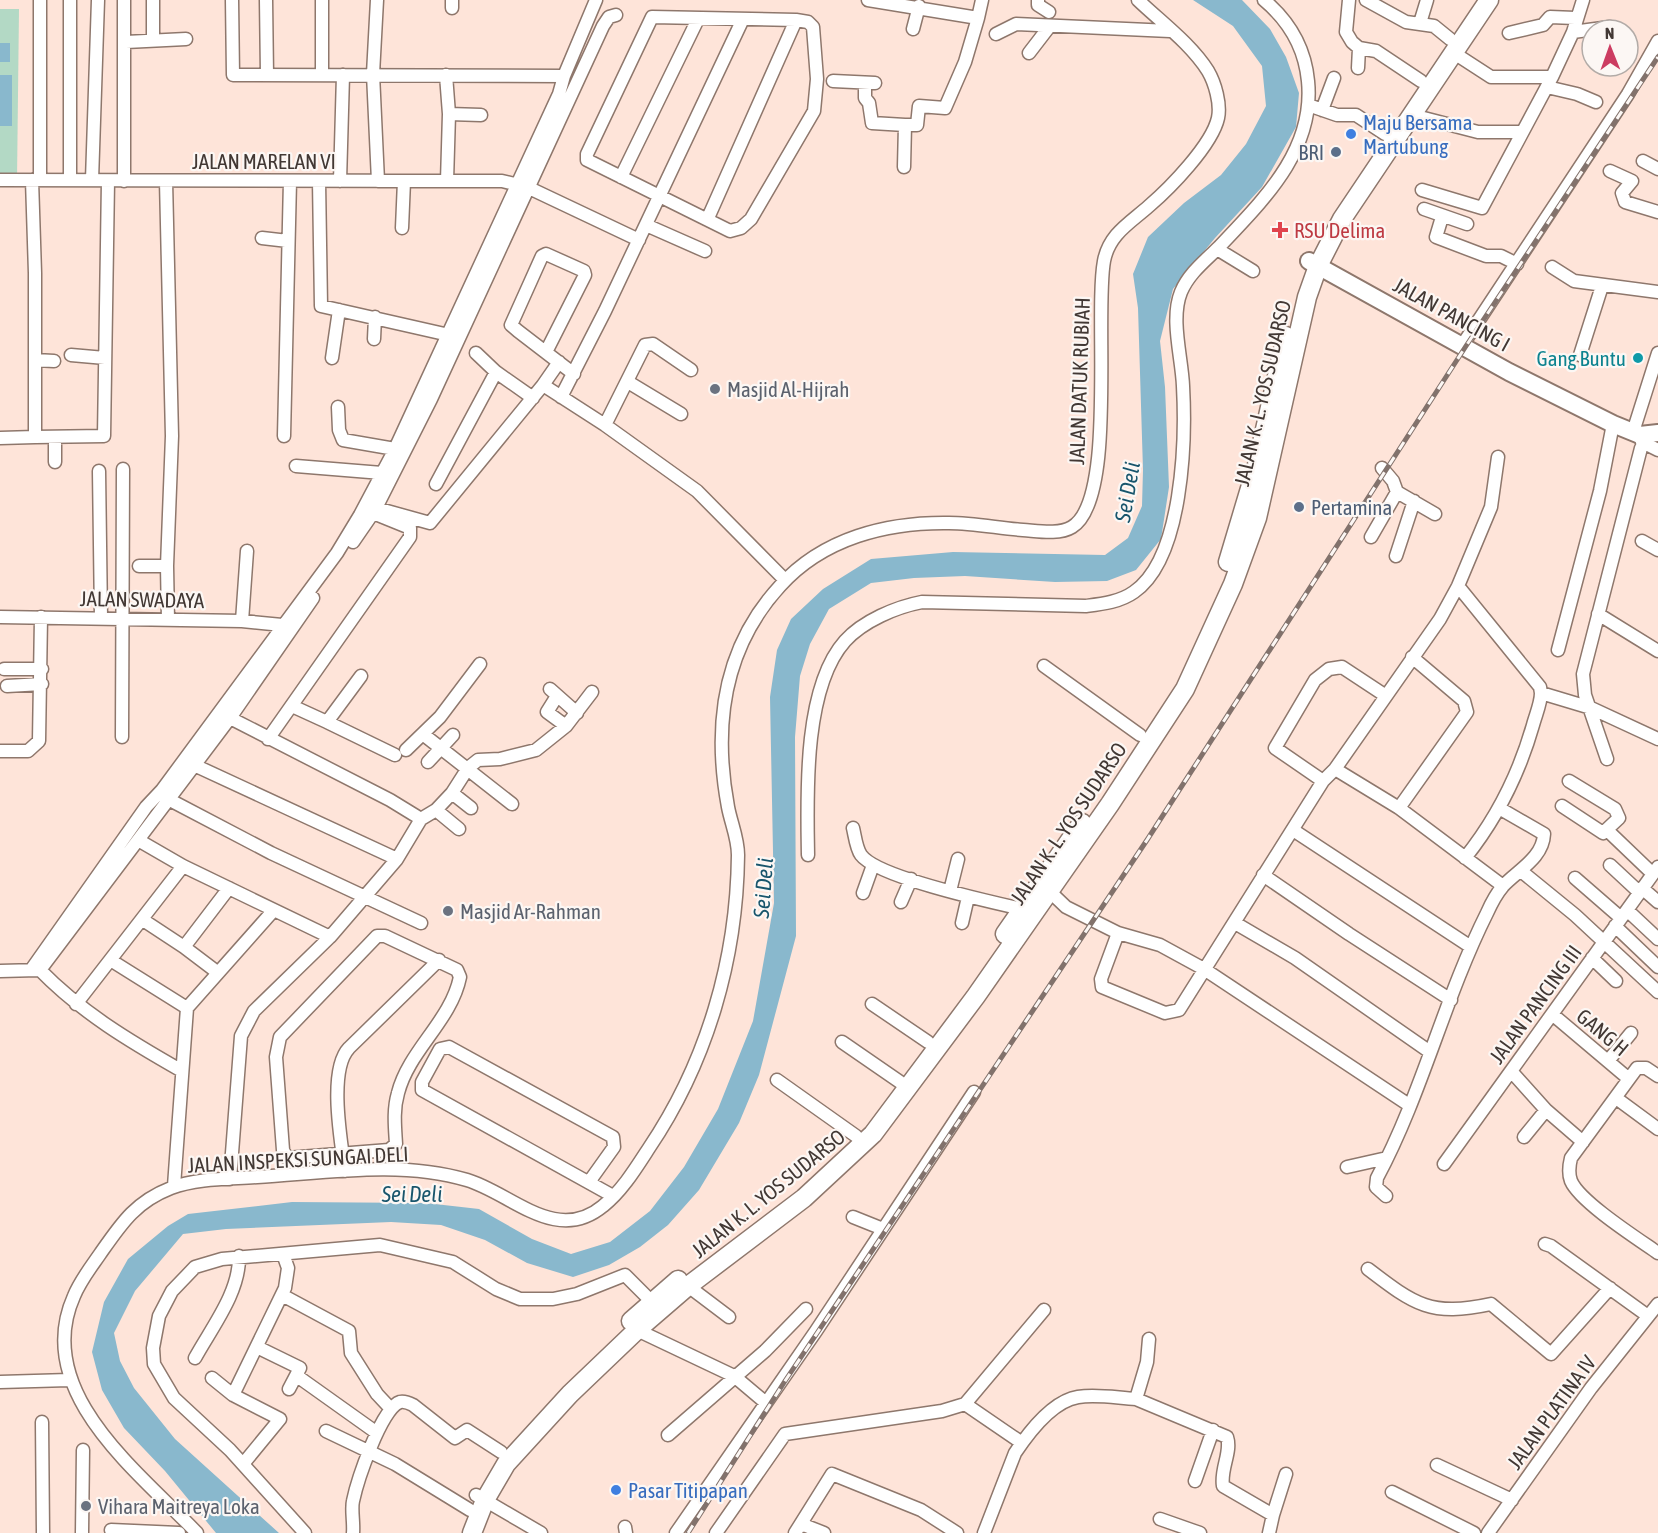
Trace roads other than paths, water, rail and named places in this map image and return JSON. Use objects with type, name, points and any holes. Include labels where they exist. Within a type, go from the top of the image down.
[{"type":"highway","name":"JALAN K. L. YOS SUDARSO","points":[[1385,141],[1412,115],[1452,46],[1475,0]]},
{"type":"highway","name":"JALAN K. L. YOS SUDARSO","points":[[472,1533],[477,1501],[510,1458],[576,1381],[651,1301],[806,1182],[856,1136],[900,1082],[1022,909],[1046,887],[1185,664],[1217,593],[1241,523],[1299,284],[1342,219],[1421,81],[1489,0]]},
{"type":"highway","name":"JALAN K. L. YOS SUDARSO","points":[[462,1533],[501,1452],[576,1381],[688,1286],[804,1198],[873,1134],[894,1111],[1046,887],[1185,689],[1213,631],[1257,518],[1313,263]]},
{"type":"main road","name":"JALAN PANCING I","points":[[1313,263],[1463,344],[1509,372],[1638,438],[1658,433]]},
{"type":"street","points":[[35,437],[36,180],[40,0]]},
{"type":"street","points":[[70,0],[70,180]]},
{"type":"street","points":[[92,180],[99,0]]},
{"type":"street","points":[[124,0],[126,42],[124,180]]},
{"type":"street","points":[[153,0],[153,41]]},
{"type":"street","points":[[232,0],[233,75],[564,76]]},
{"type":"street","points":[[266,0],[267,75]]},
{"type":"street","points":[[322,0],[322,75]]},
{"type":"street","points":[[377,0],[373,74],[378,181]]},
{"type":"street","points":[[559,362],[533,398],[430,523],[376,508],[431,399],[522,185],[596,0]]},
{"type":"street","points":[[868,0],[919,6],[978,18]]},
{"type":"street","points":[[833,81],[870,84],[865,98],[869,103],[872,123],[917,125],[919,106],[945,108],[965,62],[978,18],[980,0]]},
{"type":"street","points":[[1038,0],[1038,5],[1049,12]]},
{"type":"street","name":"JALAN DATUK RUBIAH","points":[[785,580],[821,551],[852,537],[887,528],[952,522],[1053,531],[1071,528],[1083,515],[1094,492],[1101,447],[1100,304],[1105,254],[1116,233],[1150,205],[1183,170],[1209,136],[1219,116],[1212,77],[1138,0]]},
{"type":"street","points":[[1264,0],[1277,12],[1294,34],[1307,66],[1316,108]]},
{"type":"street","points":[[1349,0],[1346,33],[1359,48],[1376,51],[1421,81]]},
{"type":"street","points":[[1366,0],[1399,19],[1434,26],[1452,46],[1491,77],[1549,82],[1596,102]]},
{"type":"street","points":[[1420,23],[1427,0]]},
{"type":"street","points":[[1422,190],[1482,208],[1549,82],[1573,32],[1575,18],[1583,0]]},
{"type":"street","points":[[914,29],[919,6]]},
{"type":"street","points":[[36,970],[146,807],[162,790],[337,553],[395,449],[522,185],[603,26],[609,17],[616,15]]},
{"type":"street","points":[[652,17],[743,19],[808,22],[813,27],[817,79],[814,111],[751,219],[741,228],[733,231],[589,162],[587,154],[652,17]]},
{"type":"street","points":[[1509,33],[1543,26],[1550,17],[1575,18]]},
{"type":"street","points":[[621,177],[698,19]]},
{"type":"street","points":[[561,397],[639,240],[743,19]]},
{"type":"street","points":[[708,218],[796,20]]},
{"type":"street","points":[[996,33],[1016,24],[1170,31]]},
{"type":"street","points":[[1029,53],[1049,27]]},
{"type":"street","points":[[1573,32],[1580,31]]},
{"type":"street","points":[[126,42],[186,39]]},
{"type":"street","points":[[1463,344],[1628,94],[1658,41]]},
{"type":"street","points":[[1358,68],[1359,48]]},
{"type":"street","points":[[339,181],[343,75]]},
{"type":"street","points":[[446,75],[449,114],[447,181]]},
{"type":"street","points":[[808,855],[807,800],[816,706],[830,664],[844,641],[859,629],[897,609],[922,602],[1086,606],[1110,603],[1134,592],[1154,568],[1168,539],[1179,503],[1183,388],[1177,318],[1180,293],[1192,273],[1263,199],[1296,153],[1316,108],[1334,78]]},
{"type":"street","points":[[1316,108],[1342,116],[1356,115],[1385,141]]},
{"type":"street","points":[[449,114],[482,115]]},
{"type":"street","points":[[1412,115],[1478,132],[1521,132]]},
{"type":"street","points":[[904,167],[905,125]]},
{"type":"street","points":[[1643,161],[1658,169]]},
{"type":"street","points":[[1610,171],[1632,181],[1622,193],[1625,202],[1658,212]]},
{"type":"street","name":"JALAN MARELAN VI","points":[[0,180],[447,181],[522,185]]},
{"type":"street","points":[[0,438],[104,436],[108,180]]},
{"type":"street","points":[[166,181],[172,436],[167,566],[168,620]]},
{"type":"street","points":[[284,436],[290,181]]},
{"type":"street","points":[[319,181],[320,300],[324,309],[375,317],[449,335]]},
{"type":"street","points":[[402,228],[404,181]]},
{"type":"street","points":[[522,185],[639,240]]},
{"type":"street","points":[[1424,209],[1467,224]]},
{"type":"street","points":[[1443,217],[1436,237],[1486,256],[1501,256],[1516,264]]},
{"type":"street","points":[[646,225],[705,251]]},
{"type":"street","points":[[262,238],[288,241]]},
{"type":"street","points":[[1217,249],[1253,271]]},
{"type":"street","points":[[546,352],[585,275],[584,271],[546,254],[542,256],[511,325],[574,374]]},
{"type":"street","points":[[1551,267],[1574,281],[1658,292]]},
{"type":"street","points":[[1580,355],[1602,286]]},
{"type":"street","points":[[332,358],[339,310]]},
{"type":"street","points":[[374,339],[375,317]]},
{"type":"street","points":[[605,425],[646,344],[653,344],[691,370]]},
{"type":"street","points":[[476,353],[496,372],[533,398]]},
{"type":"street","points":[[1607,759],[1584,688],[1582,674],[1658,353]]},
{"type":"street","points":[[71,355],[105,358]]},
{"type":"street","points":[[35,360],[54,361]]},
{"type":"street","points":[[436,484],[496,372]]},
{"type":"street","points":[[628,382],[681,414]]},
{"type":"street","points":[[543,385],[605,425],[697,491],[785,580]]},
{"type":"street","points":[[338,407],[339,430],[343,440],[395,449]]},
{"type":"street","points":[[1558,650],[1600,491],[1613,424]]},
{"type":"street","points":[[55,437],[55,462]]},
{"type":"street","name":"JALAN PANCING I","points":[[1638,438],[1658,450]]},
{"type":"street","points":[[1118,933],[1101,979],[1102,987],[1156,1010],[1173,1013],[1179,1010],[1323,781],[1335,769],[1440,619],[1458,586],[1491,507],[1498,457]]},
{"type":"street","points":[[296,466],[382,473]]},
{"type":"street","points":[[1382,468],[1393,481],[1397,492],[1435,514]]},
{"type":"street","points":[[122,737],[123,469]]},
{"type":"street","points":[[99,471],[101,617]]},
{"type":"street","points":[[1371,537],[1397,492]]},
{"type":"street","points":[[1396,555],[1414,501]]},
{"type":"street","points":[[36,970],[230,718],[373,513],[407,525],[410,537],[268,739]]},
{"type":"street","points":[[1642,541],[1658,550]]},
{"type":"street","points":[[242,621],[247,551]]},
{"type":"street","points":[[139,566],[167,566]]},
{"type":"street","name":"JALAN INSPEKSI SUNGAI DELI","points":[[196,1533],[134,1474],[91,1417],[69,1380],[65,1334],[72,1298],[129,1212],[174,1186],[230,1179],[345,1171],[415,1170],[474,1181],[521,1208],[556,1220],[589,1215],[614,1196],[636,1168],[676,1105],[699,1059],[713,1017],[723,980],[735,905],[739,849],[728,806],[723,752],[722,727],[727,685],[743,639],[785,580]]},
{"type":"street","points":[[1458,586],[1540,687],[1541,693],[1521,761],[1500,808],[1486,831],[1464,858]]},
{"type":"street","points":[[1598,614],[1658,651]]},
{"type":"street","name":"JALAN SWADAYA","points":[[0,617],[242,621],[282,625]]},
{"type":"street","points":[[0,751],[28,751],[39,741],[42,684],[41,617]]},
{"type":"street","points":[[1399,808],[1467,712],[1464,701],[1412,657]]},
{"type":"street","points":[[292,706],[401,752],[424,735],[480,664]]},
{"type":"street","points":[[1044,666],[1140,735]]},
{"type":"street","points":[[1323,781],[1275,748],[1315,680],[1329,669],[1342,667],[1386,696]]},
{"type":"street","points":[[4,669],[42,669]]},
{"type":"street","points":[[327,722],[361,676]]},
{"type":"street","points":[[7,686],[42,684]]},
{"type":"street","points":[[566,726],[547,712],[553,692],[577,713]]},
{"type":"street","points":[[230,1179],[238,1052],[244,1026],[254,1011],[330,937],[397,859],[421,819],[436,810],[452,793],[468,768],[478,760],[500,759],[536,750],[566,726],[592,692]]},
{"type":"street","points":[[1541,693],[1591,708],[1658,739]]},
{"type":"street","points":[[230,718],[390,800],[421,819]]},
{"type":"street","points":[[424,735],[512,804]]},
{"type":"street","points":[[428,762],[443,750],[453,735]]},
{"type":"street","points":[[194,765],[397,859]]},
{"type":"street","points":[[1335,769],[1399,808],[1503,886]]},
{"type":"street","points":[[1562,806],[1603,833],[1619,818],[1618,811],[1569,781]]},
{"type":"street","points":[[452,793],[471,807]]},
{"type":"street","points":[[168,799],[363,897],[421,923]]},
{"type":"street","points":[[1386,1196],[1376,1183],[1472,947],[1503,886],[1521,871],[1544,843],[1544,834],[1500,808]]},
{"type":"street","points":[[436,810],[459,829]]},
{"type":"street","points":[[854,828],[859,852],[873,865],[968,897],[1022,909]]},
{"type":"street","points":[[1293,830],[1472,947]]},
{"type":"street","points":[[1607,830],[1655,870]]},
{"type":"street","points":[[138,840],[183,866],[330,937]]},
{"type":"street","points":[[950,891],[958,859]]},
{"type":"street","points":[[864,893],[873,865]]},
{"type":"street","points":[[1610,865],[1658,902]]},
{"type":"street","points":[[76,1004],[112,961],[183,866]]},
{"type":"street","name":"JALAN PANCING III","points":[[1444,1164],[1655,870]]},
{"type":"street","points":[[1521,871],[1604,941],[1658,992]]},
{"type":"street","points":[[1263,874],[1349,934],[1451,1000]]},
{"type":"street","points":[[1575,878],[1621,918],[1658,939]]},
{"type":"street","points":[[901,902],[911,879]]},
{"type":"street","points":[[1046,887],[1066,907],[1118,933],[1160,945],[1204,969],[1409,1105]]},
{"type":"street","points":[[184,947],[229,888]]},
{"type":"street","points":[[962,923],[968,897]]},
{"type":"street","points":[[174,1186],[187,1008],[273,911]]},
{"type":"street","points":[[1621,918],[1658,967]]},
{"type":"street","points":[[143,920],[217,972]]},
{"type":"street","points":[[1235,923],[1295,958],[1430,1052]]},
{"type":"street","points":[[377,936],[385,936],[457,970],[459,980],[434,1033],[400,1084],[395,1105],[396,1144],[389,1150],[343,1153],[291,1158],[284,1154],[276,1057],[280,1037],[377,936]]},
{"type":"street","points":[[1592,958],[1616,981]]},
{"type":"street","points":[[345,1171],[338,1079],[342,1059],[349,1048],[438,960]]},
{"type":"street","points":[[112,961],[187,1008]]},
{"type":"street","points":[[0,971],[36,970],[76,1004],[125,1038],[182,1071]]},
{"type":"street","points":[[872,1004],[928,1042]]},
{"type":"street","name":"GANG H","points":[[1552,1014],[1629,1079]]},
{"type":"street","points":[[1608,1061],[1631,1033]]},
{"type":"street","points":[[842,1042],[900,1082]]},
{"type":"street","points":[[589,1182],[614,1147],[613,1137],[449,1047],[440,1049],[422,1082],[422,1090],[614,1196]]},
{"type":"street","points":[[1658,1077],[1642,1066],[1637,1068],[1571,1158],[1568,1167],[1575,1188],[1586,1200],[1658,1253]]},
{"type":"street","points":[[1511,1071],[1546,1110],[1583,1142]]},
{"type":"street","points":[[777,1080],[856,1136]]},
{"type":"street","points":[[676,1533],[974,1092]]},
{"type":"street","points":[[1617,1098],[1658,1129]]},
{"type":"street","points":[[1524,1137],[1546,1110]]},
{"type":"street","points":[[1347,1167],[1387,1158]]},
{"type":"street","points":[[853,1217],[883,1229]]},
{"type":"street","points":[[1545,1244],[1648,1316]]},
{"type":"street","points":[[304,1533],[243,1464],[174,1398],[154,1364],[153,1348],[159,1316],[178,1284],[201,1264],[239,1256],[388,1245],[453,1262],[496,1289],[520,1299],[554,1299],[577,1294],[626,1275],[651,1301]]},
{"type":"street","points":[[233,1395],[282,1295],[288,1276],[283,1254]]},
{"type":"street","points":[[195,1358],[233,1288],[240,1268],[239,1256]]},
{"type":"street","points":[[1368,1269],[1416,1303],[1428,1307],[1466,1310],[1491,1305],[1551,1354],[1610,1288]]},
{"type":"street","points":[[688,1286],[729,1317]]},
{"type":"street","points":[[282,1295],[349,1330],[351,1353],[377,1394],[391,1409]]},
{"type":"street","name":"JALAN PLATINA IV","points":[[1488,1533],[1591,1388],[1658,1304]]},
{"type":"street","points":[[668,1436],[765,1351],[806,1309]]},
{"type":"street","points":[[716,1533],[785,1434],[942,1411],[965,1404],[1044,1310]]},
{"type":"street","points":[[637,1330],[734,1376],[766,1403]]},
{"type":"street","points":[[1136,1399],[1147,1362],[1149,1339]]},
{"type":"street","points":[[257,1347],[299,1368],[289,1389]]},
{"type":"street","points":[[297,1376],[377,1433]]},
{"type":"street","points":[[212,1378],[233,1395],[280,1419],[243,1464]]},
{"type":"street","points":[[0,1382],[69,1380]]},
{"type":"street","points":[[984,1533],[1015,1452],[1022,1443],[1067,1400],[1093,1396],[1136,1399],[1227,1437],[1222,1476],[1223,1486],[1273,1515]]},
{"type":"street","points":[[353,1533],[352,1503],[377,1433],[391,1409],[398,1403],[407,1402],[455,1438],[467,1430],[501,1452]]},
{"type":"street","points":[[965,1404],[1022,1443]]},
{"type":"street","points":[[42,1422],[43,1533]]},
{"type":"street","points":[[1195,1481],[1213,1430]]},
{"type":"street","points":[[326,1431],[541,1533]]},
{"type":"street","points":[[82,1533],[83,1450]]},
{"type":"street","points":[[1437,1465],[1512,1500]]},
{"type":"street","points":[[824,1533],[798,1528],[828,1476],[832,1474],[921,1510],[957,1533]]},
{"type":"street","points":[[1269,1533],[1286,1474]]},
{"type":"street","points":[[1392,1492],[1474,1533]]},
{"type":"street","points":[[1160,1519],[1200,1533]]},
{"type":"street","points":[[111,1530],[179,1533]]},
{"type":"water","points":[[1193,0],[1242,0],[1270,29],[1286,57],[1299,93],[1296,127],[1262,187],[1215,238],[1173,289],[1160,341],[1165,387],[1169,487],[1161,539],[1136,570],[1107,581],[1055,582],[965,576],[914,578],[871,583],[829,609],[810,644],[800,676],[795,737],[796,936],[759,1075],[739,1123],[699,1190],[668,1225],[640,1247],[609,1265],[573,1277],[527,1263],[485,1240],[441,1225],[391,1222],[226,1229],[183,1234],[135,1291],[114,1333],[120,1361],[134,1388],[175,1439],[279,1533],[216,1533],[165,1471],[124,1428],[102,1390],[92,1352],[104,1302],[128,1259],[168,1226],[188,1214],[292,1202],[426,1203],[479,1209],[532,1239],[571,1254],[610,1242],[650,1211],[684,1167],[718,1109],[753,1021],[774,903],[770,697],[777,650],[791,619],[823,589],[871,559],[953,552],[1105,555],[1128,538],[1142,506],[1143,470],[1138,308],[1133,274],[1148,237],[1184,203],[1221,175],[1246,144],[1266,106],[1262,66],[1233,26]]},
{"type":"water","points":[[0,43],[10,43],[10,62],[0,62]]},
{"type":"water","points":[[0,75],[12,75],[12,126],[0,126]]},
{"type":"railway","points":[[688,1533],[785,1381],[1147,840],[1466,346],[1658,57]]},
{"type":"place","name":"Maju Bersama Martubung","points":[[1351,134]]},
{"type":"place","name":"BRI","points":[[1336,152]]},
{"type":"place","name":"RSU Delima","points":[[1280,230]]},
{"type":"place","name":"Gang Buntu","points":[[1638,358]]},
{"type":"place","name":"Masjid Al-Hijrah","points":[[715,389]]},
{"type":"place","name":"Pertamina","points":[[1299,507]]},
{"type":"place","name":"Masjid Ar-Rahman","points":[[448,911]]},
{"type":"place","name":"Pasar Titipapan","points":[[616,1490]]},
{"type":"place","name":"Vihara Maitreya Loka","points":[[86,1506]]},
{"type":"water label","name":"Sei Deli","points":[[1127,492]]},
{"type":"water label","name":"Sei Deli","points":[[763,888]]},
{"type":"water label","name":"Sei Deli","points":[[412,1194]]}]
